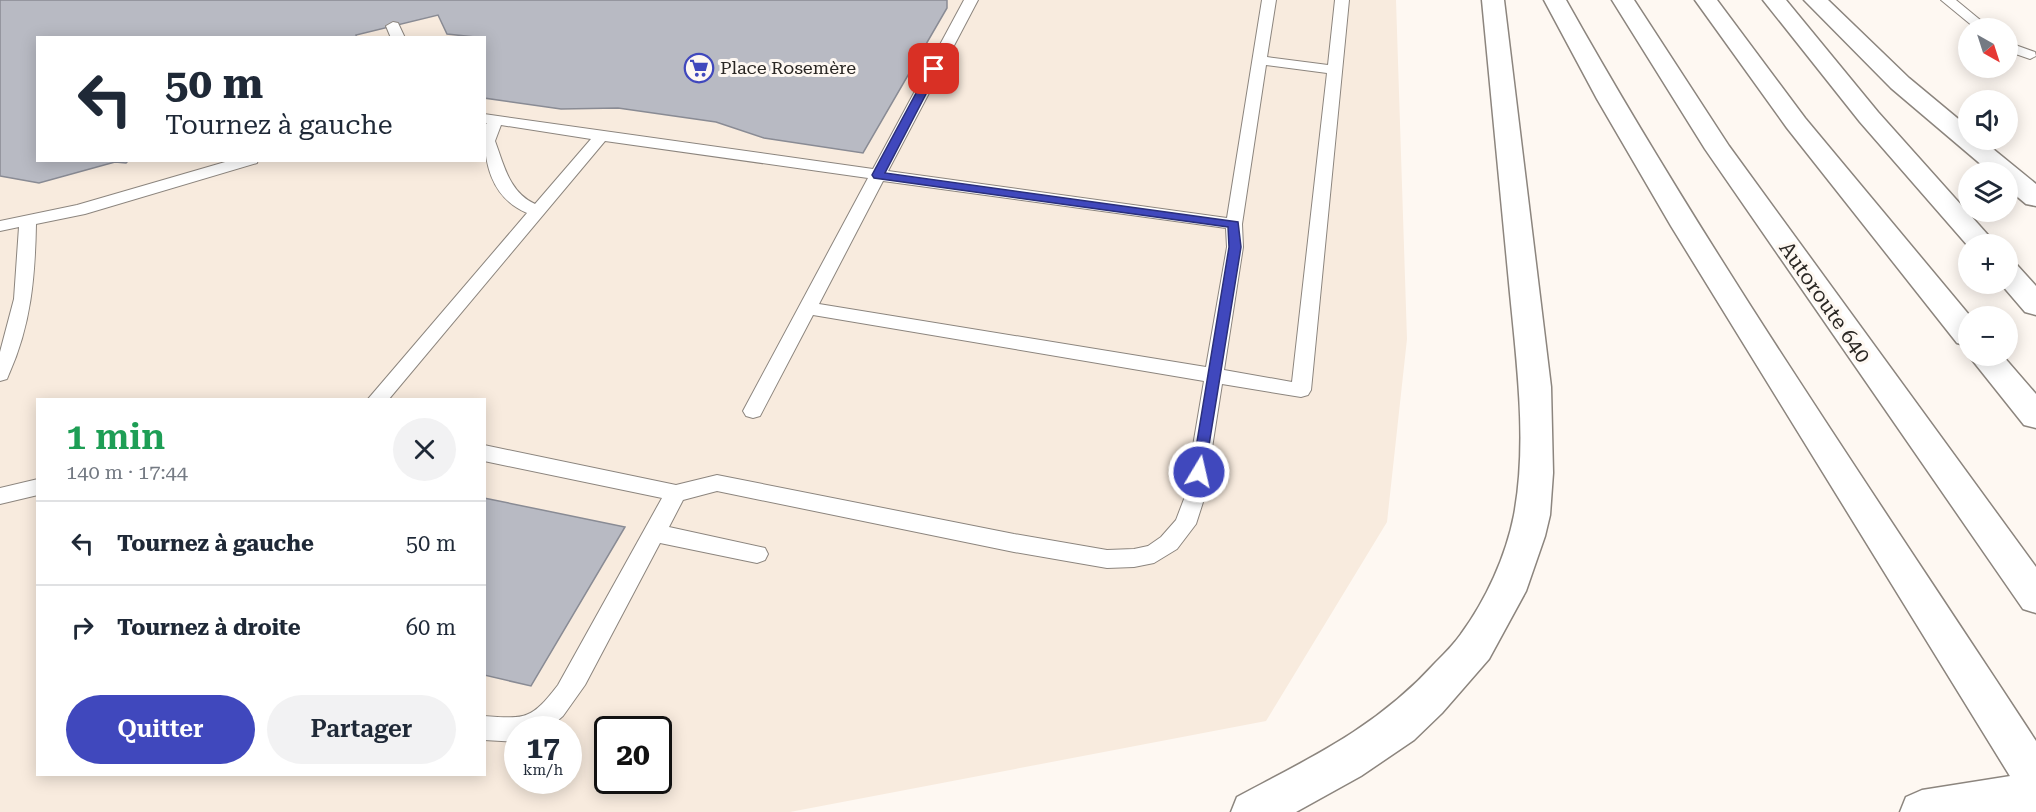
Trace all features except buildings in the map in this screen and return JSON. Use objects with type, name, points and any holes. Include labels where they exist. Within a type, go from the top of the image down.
[{"type":"main road","points":[[1253,812],[1346,762],[1399,726],[1428,700],[1475,648],[1507,591],[1527,536],[1532,515],[1536,474],[1535,387],[1493,0]]},
{"type":"main road","points":[[1555,0],[1609,99],[1685,226],[2036,779]]},
{"type":"main road","name":"Autoroute 640","points":[[1623,0],[1652,49],[1718,149],[2036,597]]},
{"type":"main road","points":[[1706,0],[1797,123],[1958,323]]},
{"type":"main road","points":[[1774,0],[1869,117],[1973,234]]},
{"type":"main road","points":[[1815,0],[1900,83],[1993,162]]},
{"type":"main road","points":[[2018,183],[2036,198]]},
{"type":"main road","points":[[2018,285],[2036,305]]},
{"type":"main road","points":[[1994,366],[2036,416]]},
{"type":"main road","points":[[1922,812],[2036,793]]},
{"type":"lane","points":[[753,411],[971,0]]},
{"type":"lane","points":[[486,453],[676,493],[717,483],[1014,543],[1107,559],[1134,558],[1154,554],[1168,543],[1185,524],[1194,499],[1235,247],[1234,224],[1269,0]]},
{"type":"lane","points":[[808,308],[1301,390],[1341,0]]},
{"type":"lane","points":[[1948,0],[1970,18]]},
{"type":"lane","points":[[2018,50],[2030,55]]},
{"type":"lane","points":[[1260,60],[1334,70]]},
{"type":"lane","points":[[537,211],[514,201],[507,191],[487,141],[492,126],[491,119],[1234,224]]},
{"type":"lane","points":[[379,398],[601,136]]},
{"type":"lane","points":[[0,226],[79,210],[243,162]]},
{"type":"lane","points":[[0,374],[14,342],[23,312],[28,220]]},
{"type":"lane","points":[[0,496],[36,487]]},
{"type":"lane","points":[[547,716],[561,701],[577,677],[676,493]]},
{"type":"lane","points":[[655,533],[757,554]]},
{"type":"lane","points":[[486,728],[504,729]]},
{"type":"shaded area","points":[[0,0],[1396,0],[1407,339],[1387,522],[1266,721],[790,812],[0,812]]},
{"type":"place","name":"Place Rosemère","points":[[699,68]]},
{"type":"route","points":[[934,69],[878,175],[1234,224],[1235,247],[1199,472]]}]
